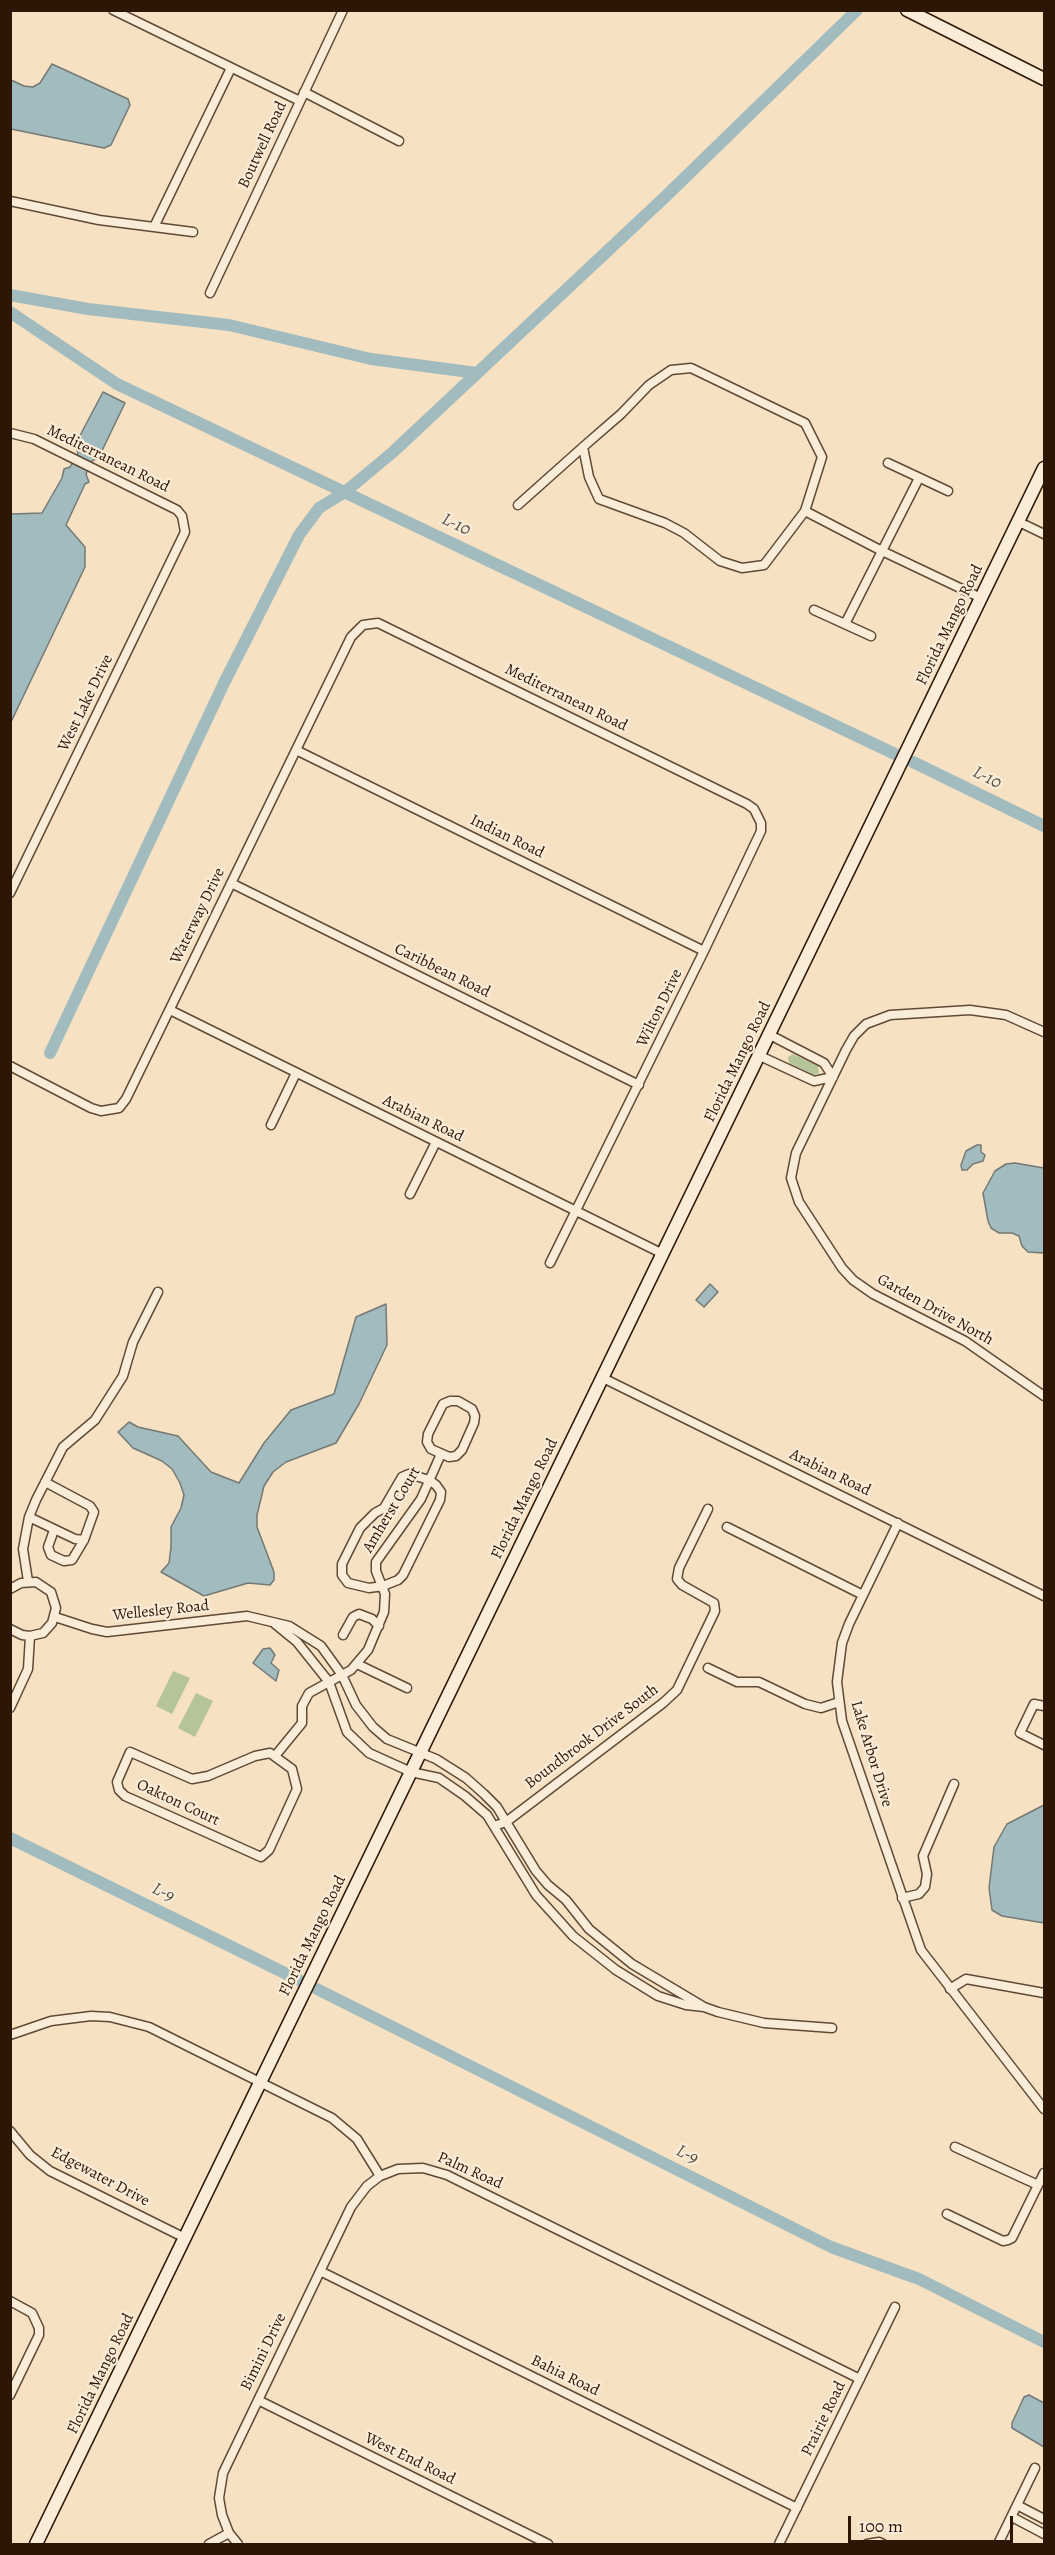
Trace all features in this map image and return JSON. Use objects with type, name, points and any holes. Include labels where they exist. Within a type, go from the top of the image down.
[{"type":"street","points":[[113,10],[231,68],[399,141]]},
{"type":"street","name":"Boutwell Road","points":[[210,293],[343,10]]},
{"type":"street","points":[[908,10],[1044,78]]},
{"type":"street","points":[[154,227],[231,68]]},
{"type":"street","points":[[10,201],[99,220],[193,232]]},
{"type":"street","points":[[518,505],[583,447],[621,414],[649,385],[671,370],[691,368],[805,423],[822,457],[805,511],[764,565],[742,568],[720,561],[684,533],[665,523],[599,499],[589,477],[583,447]]},
{"type":"street","name":"Mediterranean Road","points":[[10,434],[34,439],[177,510],[184,524]]},
{"type":"street","points":[[888,463],[948,491]]},
{"type":"street","name":"Florida Mango Road","points":[[36,2544],[1044,468]]},
{"type":"street","points":[[845,624],[918,478]]},
{"type":"street","points":[[805,511],[981,598]]},
{"type":"street","points":[[1019,522],[1044,534]]},
{"type":"street","name":"West Lake Drive","points":[[10,893],[182,539],[184,524]]},
{"type":"street","points":[[814,610],[871,636]]},
{"type":"street","name":"Mediterranean Road","points":[[356,630],[370,622],[378,623],[747,804],[759,815]]},
{"type":"street","name":"Waterway Drive","points":[[10,1066],[91,1108],[101,1111],[119,1108],[126,1099],[356,630]]},
{"type":"street","name":"Indian Road","points":[[296,750],[704,951]]},
{"type":"street","name":"Wilton Drive","points":[[550,1263],[639,1085],[761,831],[759,815]]},
{"type":"street","name":"Caribbean Road","points":[[231,883],[639,1085]]},
{"type":"street","name":"Arabian Road","points":[[170,1010],[663,1254]]},
{"type":"street","name":"Garden Drive North","points":[[1044,1032],[1006,1015],[970,1010],[882,1017],[866,1024],[854,1036],[796,1153],[791,1170],[795,1195],[842,1268],[866,1290],[965,1341],[1044,1396]]},
{"type":"street","points":[[760,1056],[814,1081],[833,1077],[824,1063],[770,1035]]},
{"type":"street","points":[[271,1125],[296,1073]]},
{"type":"street","points":[[410,1194],[436,1142]]},
{"type":"street","points":[[28,1581],[23,1549],[29,1517],[63,1447],[95,1420],[123,1376],[133,1342],[158,1292]]},
{"type":"street","name":"Arabian Road","points":[[603,1377],[1044,1596]]},
{"type":"street","points":[[458,1401],[472,1409],[475,1416],[474,1423],[462,1450],[456,1456],[448,1457],[441,1454],[431,1449],[427,1442],[428,1434],[443,1404],[458,1401]]},
{"type":"street","name":"Amherst Court","points":[[342,1675],[357,1664],[368,1650],[379,1626],[385,1603],[383,1586],[376,1571],[380,1555],[406,1521],[441,1454]]},
{"type":"street","points":[[409,1474],[429,1480],[441,1492],[440,1500],[403,1575],[398,1580],[383,1586],[369,1588],[348,1583],[342,1575],[342,1564],[360,1528],[375,1513],[384,1508],[402,1478],[409,1474]]},
{"type":"street","points":[[45,1482],[90,1506],[94,1512],[84,1540],[72,1560],[64,1561],[51,1555],[48,1547],[54,1530]]},
{"type":"street","name":"Boundbrook Drive South","points":[[494,1826],[506,1822],[677,1690],[715,1611],[714,1603],[682,1585],[677,1579],[679,1568],[708,1509]]},
{"type":"street","points":[[29,1517],[75,1539],[84,1540]]},
{"type":"street","name":"Lake Arbor Drive","points":[[898,1524],[849,1624],[840,1653],[838,1672],[842,1721],[921,1950],[1044,2109]]},
{"type":"street","points":[[727,1527],[863,1595]]},
{"type":"street","points":[[10,1629],[30,1636],[43,1633],[55,1617],[56,1608],[51,1592],[44,1586],[28,1581],[12,1586]]},
{"type":"street","points":[[343,1635],[353,1617],[359,1614],[372,1619],[379,1626]]},
{"type":"street","name":"Wellesley Road","points":[[55,1617],[107,1632],[247,1616],[289,1626],[321,1646],[342,1675],[356,1704],[373,1727],[387,1739],[421,1753],[466,1778],[496,1807],[536,1870],[590,1929],[632,1964],[704,2007]]},
{"type":"street","name":"Wellesley Road","points":[[272,1622],[297,1642],[329,1682],[347,1732],[369,1752],[411,1772],[439,1778],[488,1815],[536,1895],[573,1936],[616,1970],[658,1996],[686,2005],[704,2007]]},
{"type":"street","points":[[10,1708],[28,1669],[30,1636]]},
{"type":"street","points":[[357,1664],[407,1688]]},
{"type":"street","points":[[708,1668],[737,1682],[759,1682],[806,1704],[821,1708],[839,1702]]},
{"type":"street","points":[[275,1755],[302,1723],[304,1699],[309,1693],[342,1675]]},
{"type":"street","points":[[1044,1706],[1034,1704],[1020,1733],[1044,1745]]},
{"type":"street","name":"Oakton Court","points":[[130,1752],[192,1779],[208,1776],[262,1753],[275,1755],[292,1769],[297,1789],[269,1850],[261,1857],[125,1796],[119,1790],[117,1782],[130,1752]]},
{"type":"street","points":[[902,1898],[919,1894],[925,1887],[927,1874],[923,1856],[954,1784]]},
{"type":"street","points":[[950,1989],[966,1980],[1044,1993]]},
{"type":"street","points":[[704,2007],[764,2023],[832,2028]]},
{"type":"street","points":[[10,2035],[71,2017],[111,2017],[130,2020],[158,2031],[332,2118],[345,2127],[367,2152],[380,2176]]},
{"type":"street","name":"Edgewater Drive","points":[[10,2131],[30,2155],[51,2171],[185,2238]]},
{"type":"street","points":[[955,2147],[1038,2185]]},
{"type":"street","name":"Palm Road","points":[[380,2176],[398,2169],[414,2167],[431,2169],[447,2175],[860,2379]]},
{"type":"street","points":[[947,2214],[1003,2241],[1008,2241],[1012,2238],[1044,2173]]},
{"type":"street","name":"Bimini Drive","points":[[229,2533],[220,2506],[221,2481],[356,2199],[380,2176]]},
{"type":"street","name":"Bahia Road","points":[[320,2271],[797,2508]]},
{"type":"street","points":[[10,2301],[32,2313],[39,2328],[39,2336],[10,2396]]},
{"type":"street","name":"Prairie Road","points":[[779,2544],[895,2307]]},
{"type":"street","name":"West End Road","points":[[258,2400],[548,2544]]},
{"type":"street","points":[[998,2544],[1035,2468]]},
{"type":"street","points":[[1017,2505],[1044,2519]]},
{"type":"street","points":[[1012,2517],[1044,2534]]},
{"type":"street","points":[[209,2544],[229,2533],[238,2544]]},
{"type":"street","points":[[868,2544],[883,2544]]},
{"type":"green space","points":[[793,1054],[818,1066],[819,1073],[814,1075],[789,1063],[788,1057]]},
{"type":"green space","points":[[173,1671],[190,1678],[172,1714],[156,1706]]},
{"type":"green space","points":[[196,1693],[213,1701],[195,1737],[178,1728]]},
{"type":"water","points":[[52,64],[128,99],[130,105],[111,145],[104,148],[11,129],[11,80],[33,87],[40,83]]},
{"type":"water","points":[[103,392],[125,403],[98,459],[93,460],[86,474],[89,482],[85,484],[66,525],[85,547],[85,567],[11,722],[11,514],[42,513],[62,478],[64,469],[70,467],[78,453],[75,445]]},
{"type":"water","points":[[981,1145],[981,1152],[985,1155],[983,1161],[973,1164],[967,1170],[962,1170],[961,1165],[966,1151]]},
{"type":"water","points":[[1015,1163],[1044,1168],[1044,1253],[1028,1252],[1022,1246],[1019,1236],[1012,1233],[999,1233],[991,1228],[988,1221],[983,1193],[995,1171],[1006,1164]]},
{"type":"water","points":[[710,1284],[718,1292],[704,1307],[696,1300]]},
{"type":"water","points":[[386,1304],[387,1345],[359,1404],[336,1443],[286,1462],[273,1472],[264,1486],[257,1515],[257,1527],[274,1572],[274,1580],[270,1585],[248,1583],[204,1596],[161,1572],[169,1563],[171,1527],[181,1508],[184,1495],[172,1469],[162,1461],[133,1448],[118,1432],[129,1422],[138,1427],[178,1436],[211,1472],[239,1483],[264,1443],[291,1410],[334,1394],[356,1317]]},
{"type":"water","points":[[270,1648],[275,1655],[271,1663],[279,1670],[276,1681],[253,1663],[263,1649]]},
{"type":"water","points":[[1044,1805],[1044,1923],[1002,1916],[992,1910],[989,1888],[994,1847],[1007,1824]]},
{"type":"water","points":[[1029,2395],[1044,2403],[1044,2447],[1012,2428],[1012,2423],[1024,2397]]},
{"type":"waterway","points":[[50,1053],[224,683],[299,535],[319,508],[345,492],[393,452],[665,197],[857,10]]},
{"type":"waterway","points":[[10,295],[88,309],[229,325],[371,359],[477,373]]},
{"type":"waterway","name":"L-10","points":[[10,312],[117,384],[895,754]]},
{"type":"waterway","name":"L-10","points":[[913,762],[1044,826]]},
{"type":"waterway","name":"L-9","points":[[10,1838],[299,1980]]},
{"type":"waterway","name":"L-9","points":[[317,1989],[831,2247],[919,2279],[1044,2342]]}]
